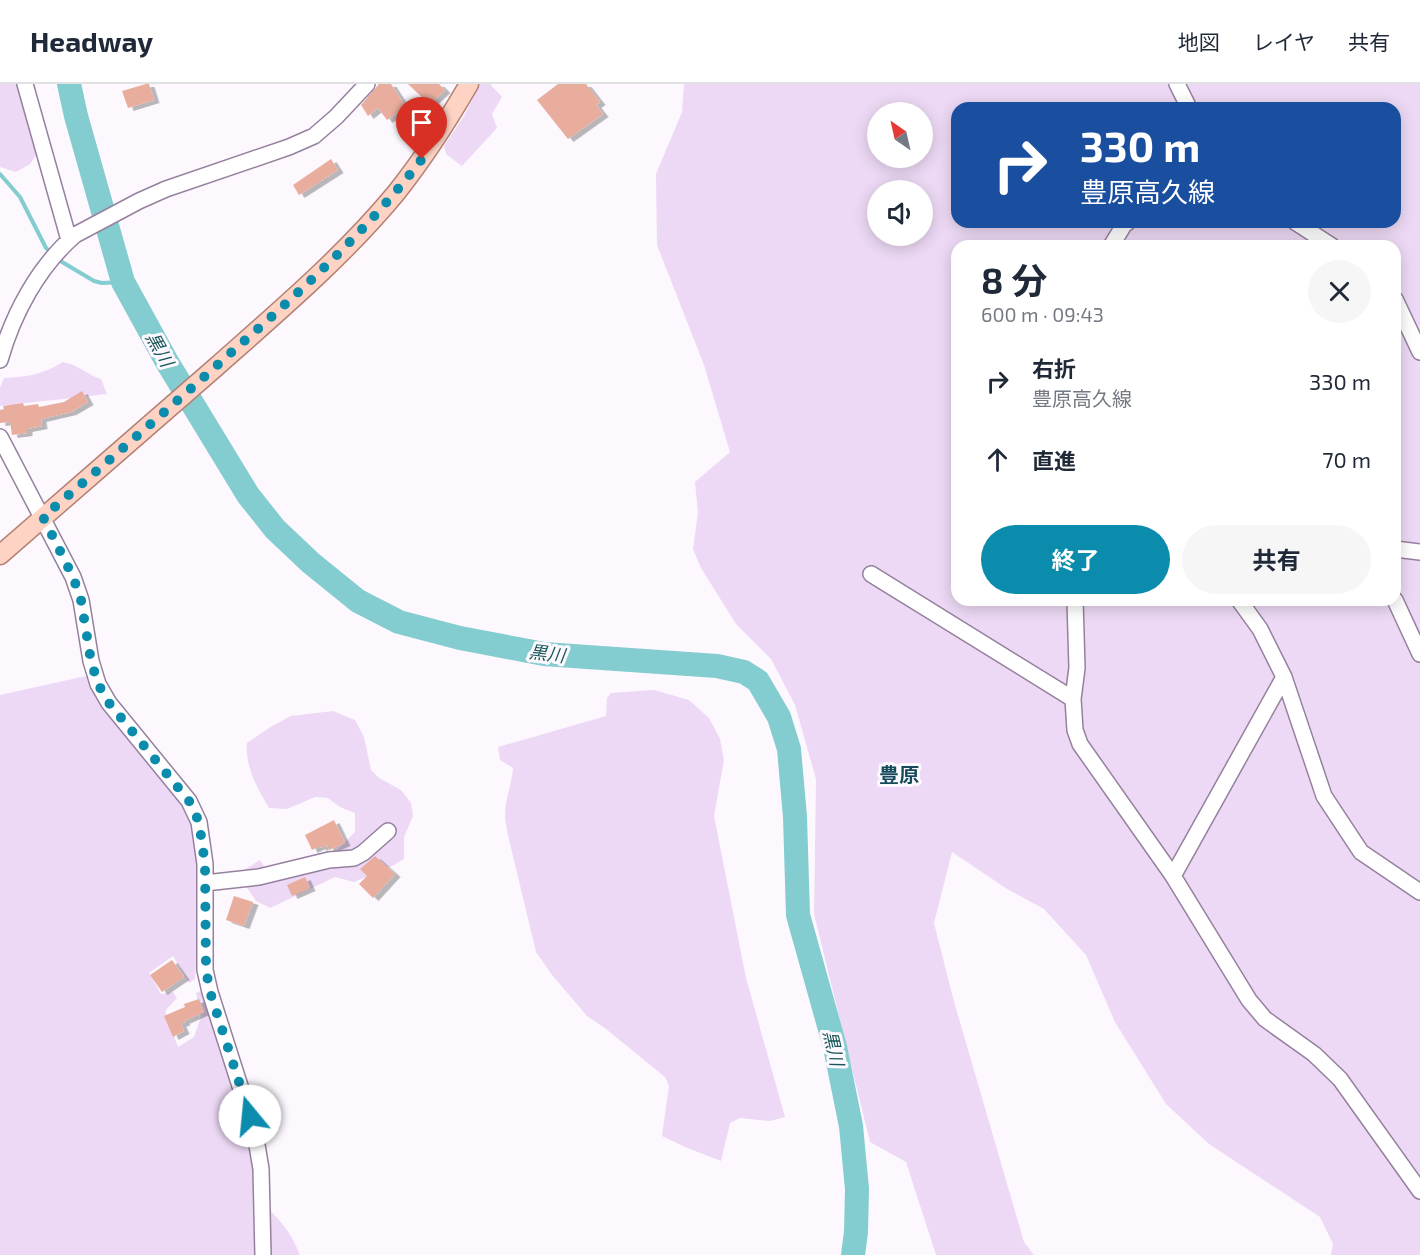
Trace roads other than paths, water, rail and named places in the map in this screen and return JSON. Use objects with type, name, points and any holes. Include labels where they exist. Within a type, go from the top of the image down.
[{"type":"main road","points":[[0,555],[150,425],[322,270],[388,202],[447,124],[469,84]]},
{"type":"street","points":[[25,84],[70,239]]},
{"type":"street","points":[[0,360],[17,313],[47,266],[70,239],[139,201],[196,178],[290,147],[314,136],[336,117],[367,84]]},
{"type":"street","points":[[1177,84],[1186,102]]},
{"type":"street","points":[[1304,228],[1323,240]]},
{"type":"street","points":[[1401,311],[1420,351]]},
{"type":"street","points":[[0,437],[73,577],[81,600],[91,661],[98,684],[109,703],[189,801],[199,822],[203,843],[205,883],[206,970],[210,992],[255,1133],[261,1169],[263,1255]]},
{"type":"street","points":[[1401,550],[1420,552]]},
{"type":"street","points":[[871,574],[1073,699]]},
{"type":"street","points":[[1075,606],[1077,668],[1073,699],[1075,730],[1080,744],[1173,876],[1249,1000],[1265,1018],[1314,1054],[1340,1079],[1420,1191]]},
{"type":"street","points":[[1244,606],[1260,628],[1284,677],[1324,796],[1361,852],[1420,892]]},
{"type":"street","points":[[1398,606],[1420,654]]},
{"type":"street","points":[[1173,876],[1284,677]]},
{"type":"street","points":[[205,883],[259,877],[329,860],[354,858],[388,831]]},
{"type":"waterway","name":"黒川","points":[[69,84],[123,282],[167,362],[248,495],[275,529],[311,563],[358,601],[399,622],[460,638],[544,654],[717,666],[744,672],[758,681],[779,717],[789,749],[795,817],[798,915],[835,1047],[851,1126],[857,1189],[853,1255]]},
{"type":"waterway","points":[[0,174],[20,197],[46,248],[52,253]]},
{"type":"waterway","points":[[57,259],[94,281],[123,282]]},
{"type":"district","name":"豊原","points":[[899,774]]}]
